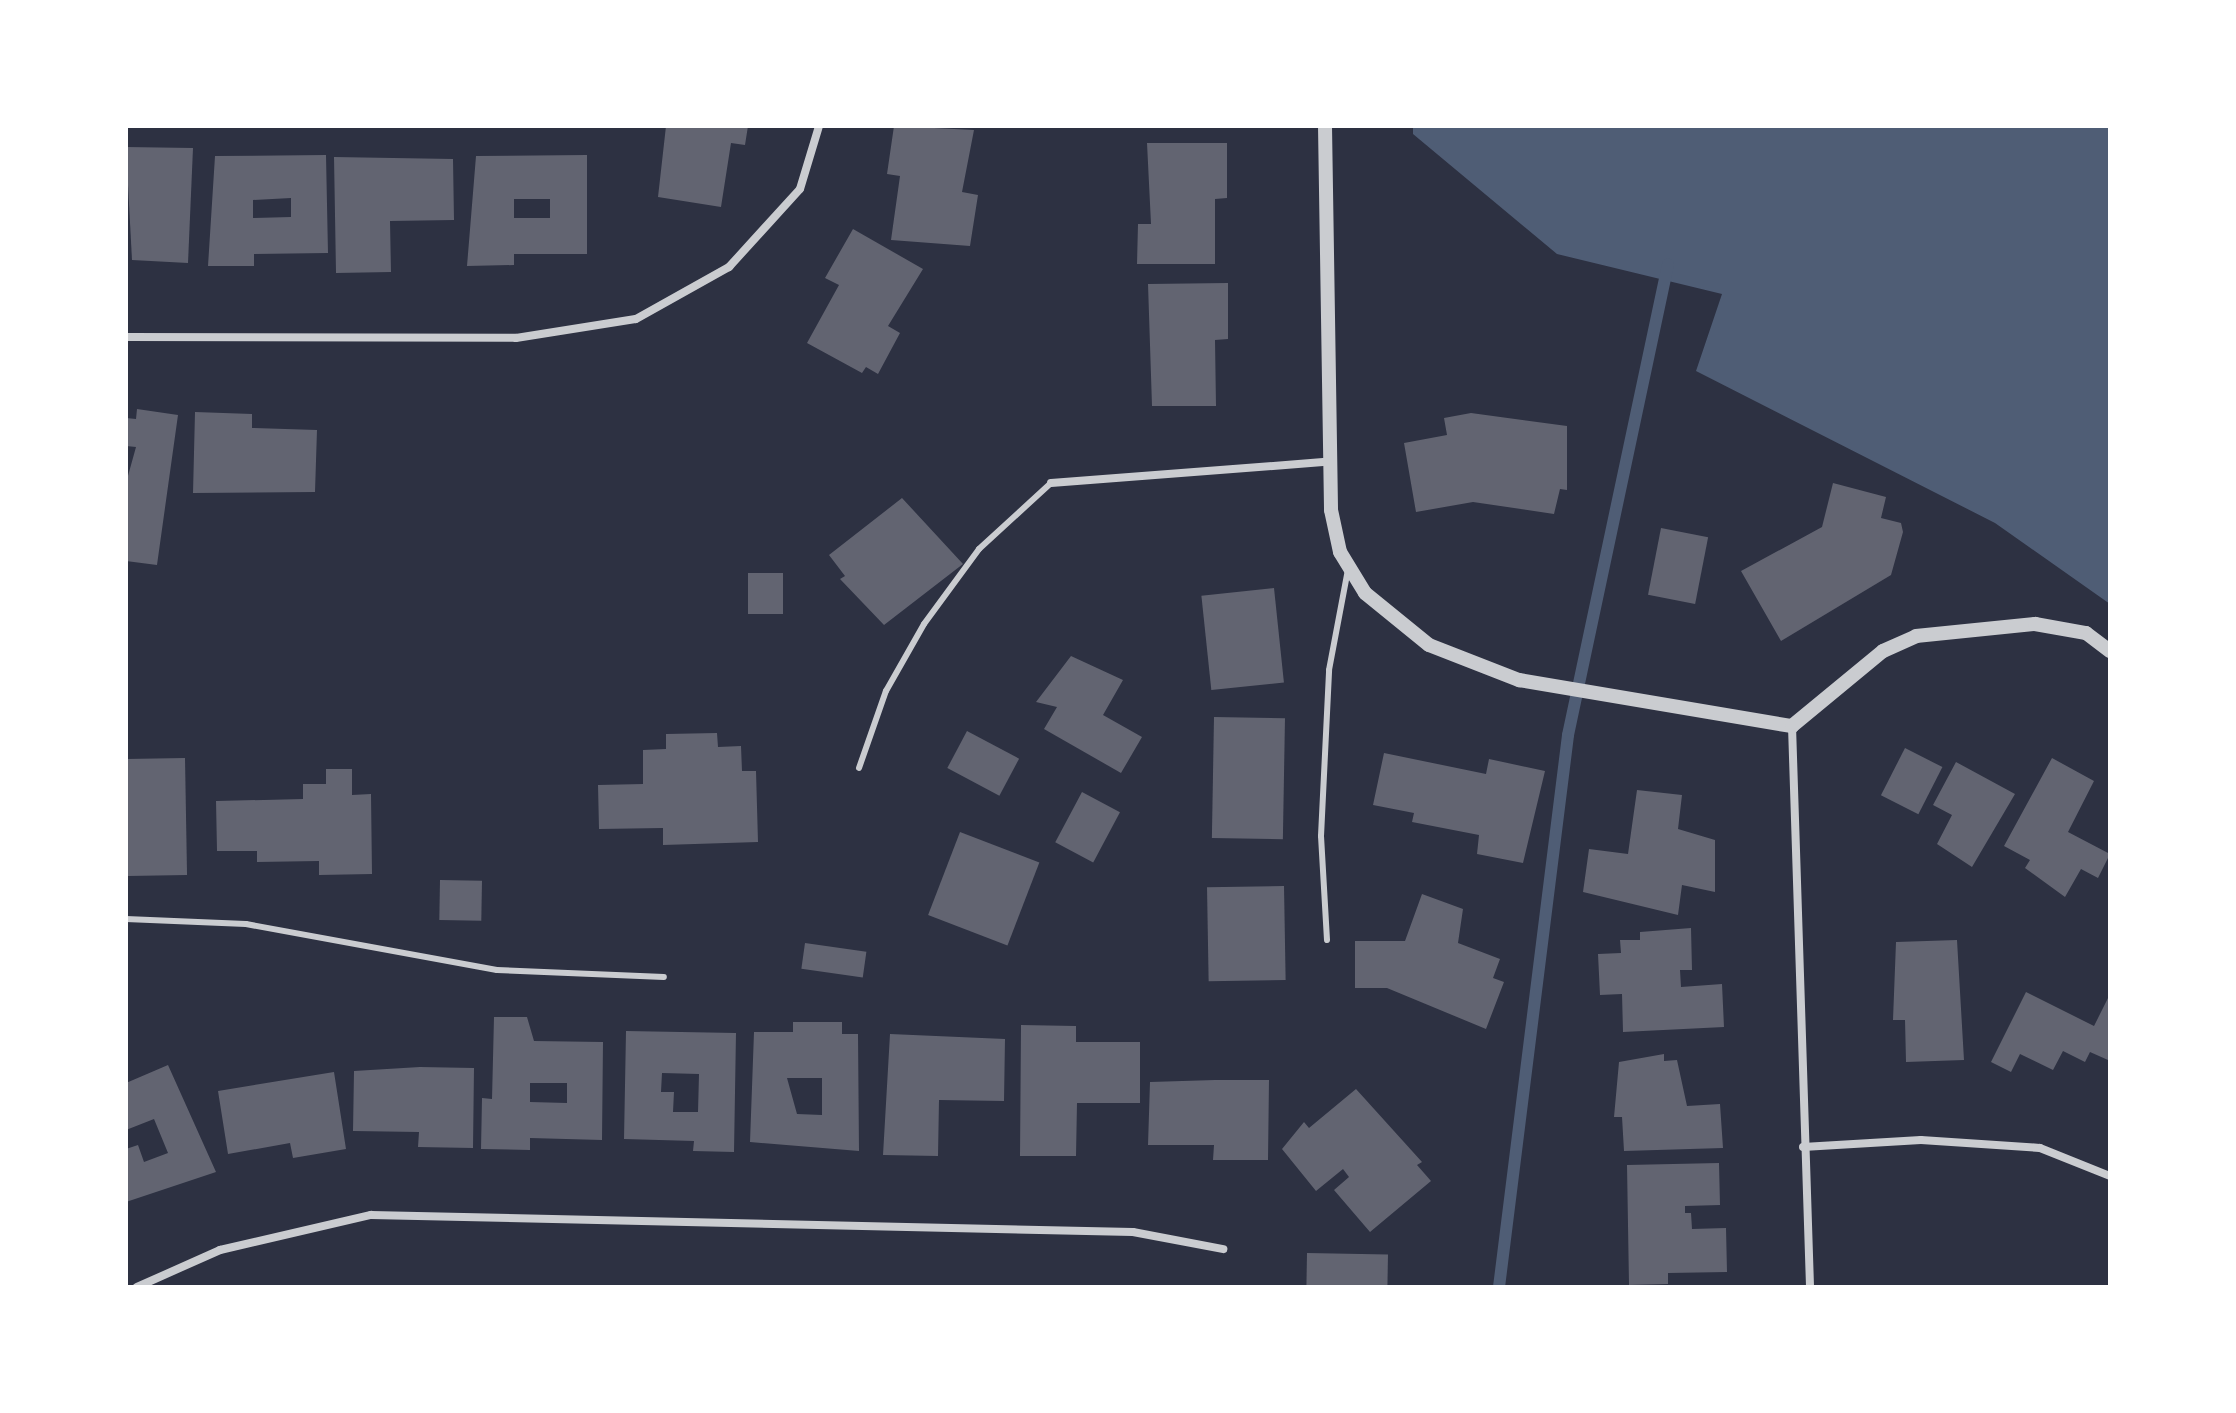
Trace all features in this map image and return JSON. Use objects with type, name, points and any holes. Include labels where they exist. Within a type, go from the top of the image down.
[{"type":"street","points":[[126,337],[516,338],[636,319],[729,267],[800,189],[819,126]]},
{"type":"street","points":[[1325,126],[1326,462],[1340,552],[1365,593],[1429,645],[1475,668],[1545,685],[1792,726],[1883,651],[1916,636],[2035,624],[2086,633],[2110,651]]},
{"type":"street","points":[[1051,483],[1326,462]]},
{"type":"street","points":[[1792,726],[1803,1147],[1810,1287]]},
{"type":"street","points":[[1803,1147],[1921,1140],[2040,1148],[2110,1176]]},
{"type":"street","points":[[137,1287],[220,1250],[371,1215],[1133,1232],[1223,1249]]},
{"type":"lane","points":[[859,768],[886,691],[924,624],[979,549],[1051,483]]},
{"type":"lane","points":[[1327,940],[1321,836],[1329,670],[1349,566]]},
{"type":"lane","points":[[126,919],[246,924],[497,970],[664,977]]},
{"type":"water","points":[[1413,126],[2110,126],[2110,604],[1995,523],[1696,371],[1722,294],[1557,254],[1413,134]]},
{"type":"building","points":[[666,126],[748,126],[745,145],[731,143],[721,207],[658,197]]},
{"type":"building","points":[[894,126],[974,130],[962,192],[978,195],[970,246],[891,240],[900,176],[887,174]]},
{"type":"building","points":[[1147,143],[1227,143],[1227,198],[1215,199],[1215,264],[1137,264],[1138,224],[1151,224]]},
{"type":"building","points":[[126,147],[193,148],[188,263],[132,260]]},
{"type":"building","points":[[326,155],[328,253],[254,254],[254,266],[208,266],[215,156]],"holes":[[[291,198],[291,217],[253,218],[253,200]]]},
{"type":"building","points":[[587,155],[587,254],[514,254],[514,265],[467,266],[476,156]],"holes":[[[514,199],[550,199],[550,218],[514,218]]]},
{"type":"building","points":[[334,157],[453,159],[454,220],[390,221],[391,272],[336,273]]},
{"type":"building","points":[[853,229],[923,269],[888,326],[900,333],[878,374],[866,367],[862,373],[807,343],[839,285],[825,278]]},
{"type":"building","points":[[1228,283],[1228,339],[1215,340],[1216,406],[1152,406],[1148,284]]},
{"type":"building","points":[[137,409],[178,415],[157,565],[126,561],[126,483],[136,447],[126,446],[126,418],[136,419]]},
{"type":"building","points":[[195,412],[252,414],[252,428],[317,430],[315,492],[193,493]]},
{"type":"building","points":[[1471,413],[1567,426],[1567,490],[1560,489],[1554,514],[1473,502],[1416,512],[1404,443],[1447,435],[1444,418]]},
{"type":"building","points":[[1833,483],[1886,497],[1881,518],[1901,523],[1903,532],[1891,575],[1781,641],[1741,571],[1822,527]]},
{"type":"building","points":[[902,498],[963,564],[884,625],[840,579],[845,576],[829,555]]},
{"type":"building","points":[[1661,528],[1708,537],[1695,604],[1648,595]]},
{"type":"building","points":[[748,573],[783,573],[783,614],[748,614]]},
{"type":"building","points":[[1274,588],[1284,682],[1211,690],[1201,596]]},
{"type":"building","points":[[1071,656],[1123,680],[1103,715],[1142,737],[1121,773],[1044,729],[1057,707],[1036,702]]},
{"type":"building","points":[[1214,717],[1285,718],[1283,839],[1212,838]]},
{"type":"building","points":[[967,731],[1019,759],[999,796],[947,768]]},
{"type":"building","points":[[717,733],[718,747],[741,746],[742,771],[756,771],[758,842],[663,845],[663,828],[599,829],[598,785],[643,784],[643,750],[666,749],[666,734]]},
{"type":"building","points":[[1905,748],[1942,767],[1918,814],[1881,795]]},
{"type":"building","points":[[1384,753],[1486,774],[1489,759],[1545,771],[1523,863],[1477,854],[1479,835],[1412,822],[1414,813],[1373,805]]},
{"type":"building","points":[[185,758],[187,875],[128,876],[126,759]]},
{"type":"building","points":[[2052,758],[2094,781],[2068,832],[2110,854],[2098,878],[2081,869],[2065,897],[2025,868],[2030,860],[2004,846]]},
{"type":"building","points":[[1956,762],[2015,794],[1972,867],[1937,844],[1952,815],[1933,805]]},
{"type":"building","points":[[326,769],[352,769],[352,795],[371,794],[372,874],[319,875],[319,861],[257,862],[257,851],[217,851],[216,801],[303,799],[303,784],[326,784]]},
{"type":"building","points":[[1637,790],[1682,795],[1678,829],[1715,840],[1715,892],[1682,885],[1678,915],[1583,892],[1589,849],[1628,854]]},
{"type":"building","points":[[1082,792],[1120,812],[1093,863],[1055,842]]},
{"type":"building","points":[[960,832],[1039,862],[1007,946],[928,915]]},
{"type":"building","points":[[440,880],[482,881],[481,921],[439,920]]},
{"type":"building","points":[[1284,886],[1286,980],[1209,981],[1207,887]]},
{"type":"building","points":[[1422,894],[1463,909],[1458,943],[1500,959],[1493,978],[1504,982],[1486,1029],[1387,988],[1355,988],[1355,941],[1405,941]]},
{"type":"building","points":[[1691,928],[1692,970],[1680,970],[1681,987],[1722,984],[1724,1027],[1623,1032],[1622,994],[1600,995],[1598,954],[1621,953],[1620,940],[1640,940],[1640,932]]},
{"type":"building","points":[[1957,940],[1964,1060],[1906,1062],[1905,1020],[1893,1020],[1896,942]]},
{"type":"building","points":[[805,943],[866,952],[863,977],[801,969]]},
{"type":"building","points":[[2026,992],[2094,1026],[2110,994],[2110,1074],[2108,1060],[2090,1052],[2085,1062],[2063,1051],[2053,1070],[2020,1054],[2011,1072],[1991,1062]]},
{"type":"building","points":[[494,1017],[527,1017],[534,1041],[603,1042],[602,1140],[530,1138],[530,1150],[481,1149],[482,1098],[492,1099]],"holes":[[[530,1083],[567,1083],[567,1103],[530,1102]]]},
{"type":"building","points":[[793,1022],[842,1022],[842,1034],[858,1034],[859,1151],[750,1142],[754,1032],[793,1032]],"holes":[[[787,1078],[822,1078],[822,1115],[797,1114]]]},
{"type":"building","points":[[1021,1025],[1076,1026],[1076,1042],[1140,1042],[1140,1103],[1077,1103],[1076,1156],[1020,1156]]},
{"type":"building","points":[[626,1031],[736,1033],[734,1152],[693,1151],[694,1141],[624,1139]],"holes":[[[662,1073],[699,1074],[698,1112],[673,1112],[674,1092],[661,1092]]]},
{"type":"building","points":[[890,1034],[1005,1039],[1004,1101],[939,1100],[938,1156],[883,1155]]},
{"type":"building","points":[[1664,1054],[1664,1061],[1677,1060],[1687,1106],[1720,1104],[1723,1148],[1624,1151],[1622,1117],[1614,1117],[1619,1062]]},
{"type":"building","points":[[168,1065],[216,1172],[126,1202],[126,1149],[138,1145],[144,1162],[168,1153],[154,1119],[126,1130],[126,1083]]},
{"type":"building","points":[[474,1068],[473,1148],[418,1147],[419,1132],[353,1131],[354,1071]]},
{"type":"building","points":[[334,1072],[346,1149],[293,1158],[290,1143],[228,1154],[218,1091]]},
{"type":"building","points":[[1269,1080],[1268,1160],[1213,1160],[1214,1145],[1148,1145],[1150,1082]]},
{"type":"building","points":[[1356,1089],[1422,1162],[1417,1165],[1431,1181],[1370,1232],[1334,1190],[1349,1177],[1343,1169],[1316,1191],[1282,1149],[1304,1122],[1309,1128]]},
{"type":"building","points":[[1719,1163],[1720,1205],[1685,1206],[1685,1213],[1691,1213],[1692,1229],[1726,1228],[1727,1272],[1668,1273],[1668,1284],[1629,1285],[1627,1165]]},
{"type":"building","points":[[1307,1253],[1388,1254],[1387,1287],[1306,1287]]},
{"type":"waterway","points":[[1499,1287],[1568,735],[1668,265]]}]
